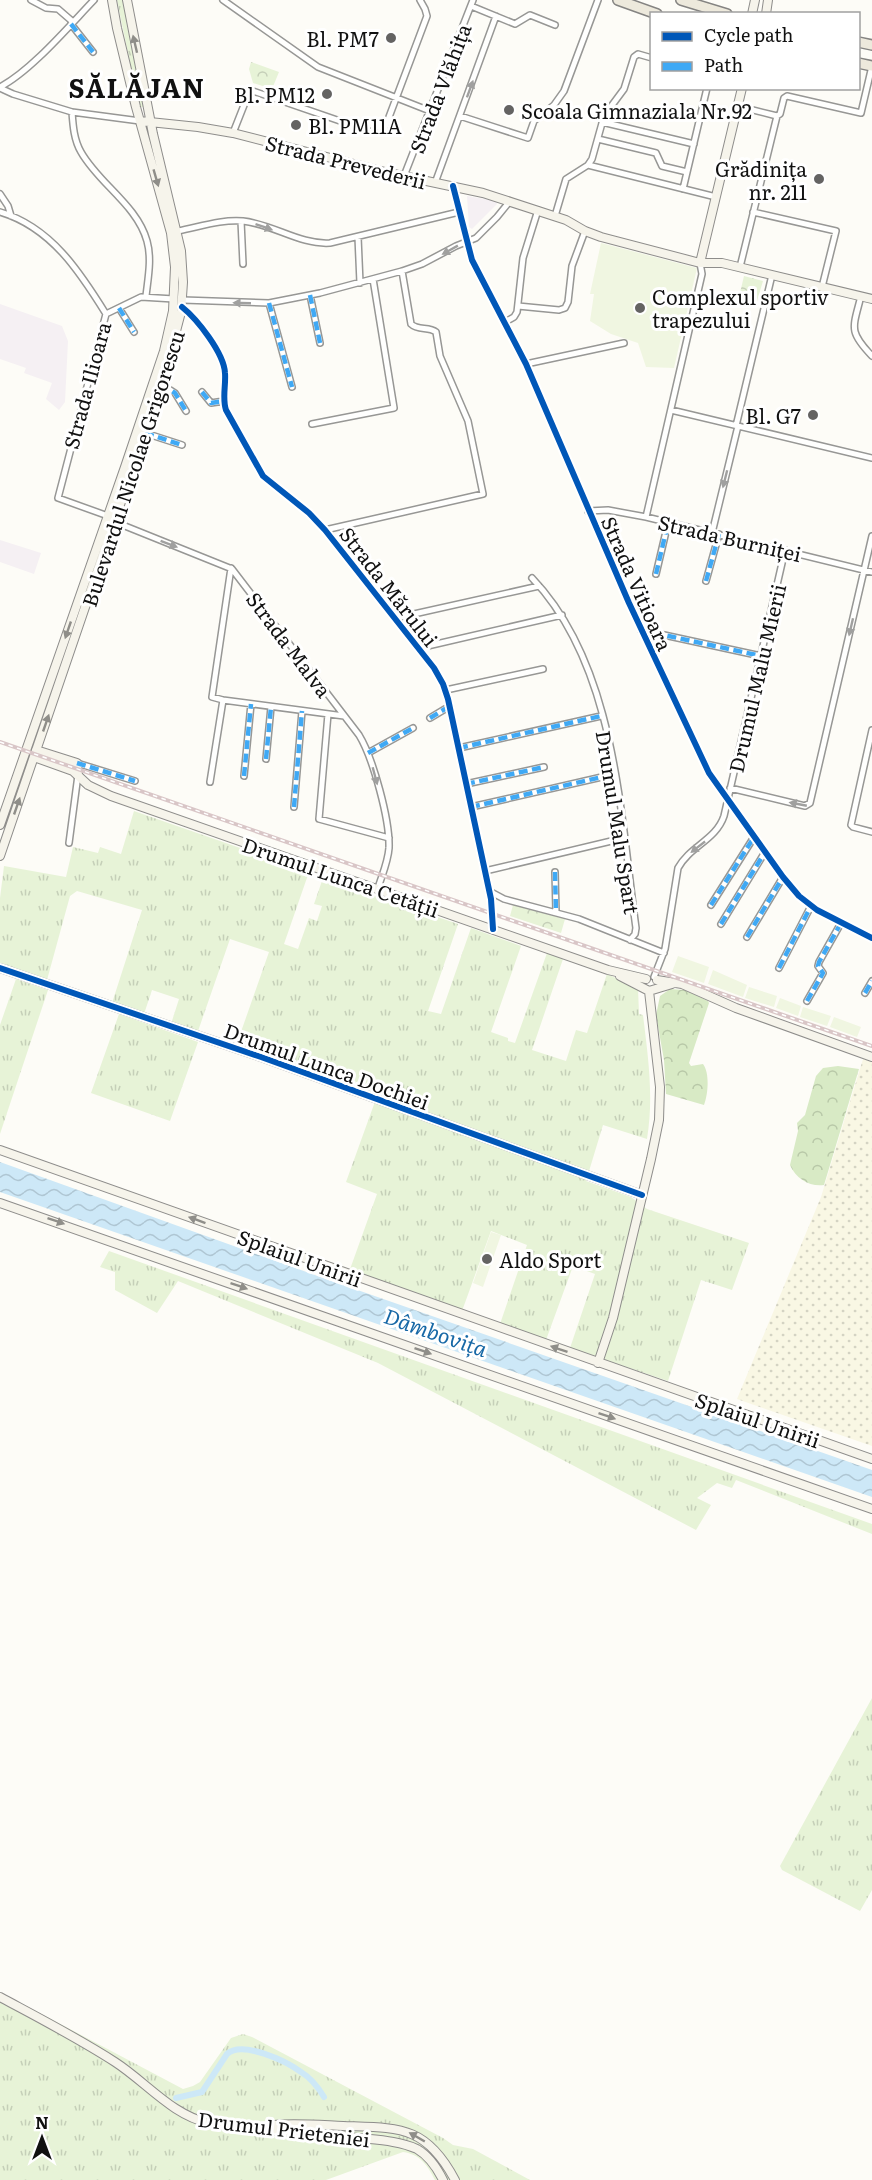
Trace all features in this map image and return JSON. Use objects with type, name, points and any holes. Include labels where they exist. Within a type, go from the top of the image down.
[{"type":"main road","points":[[618,0],[651,12]]},
{"type":"main road","points":[[681,0],[720,12]]},
{"type":"street","points":[[31,0],[46,8],[58,9],[72,23],[93,52]]},
{"type":"street","points":[[94,0],[20,73],[0,87],[14,94],[72,112],[140,121]]},
{"type":"street","name":"Bulevardul Nicolae Grigorescu","points":[[0,825],[180,302],[171,233],[119,39],[112,0]]},
{"type":"street","name":"Bulevardul Nicolae Grigorescu","points":[[0,856],[115,522],[177,332],[183,266],[178,231],[151,122],[127,0]]},
{"type":"street","points":[[223,0],[318,67],[430,111]]},
{"type":"street","points":[[234,133],[249,90],[380,134],[386,129],[427,16],[420,0]]},
{"type":"street","points":[[460,116],[528,138],[534,121],[554,105],[564,91],[598,0]]},
{"type":"street","points":[[472,3],[517,24],[530,15],[555,25]]},
{"type":"street","name":"Strada Vlăhița","points":[[404,176],[472,3]]},
{"type":"street","points":[[435,183],[496,16]]},
{"type":"street","points":[[555,216],[566,179],[588,165],[592,159],[605,112],[624,89],[634,57],[638,54],[650,58]]},
{"type":"street","points":[[740,267],[777,116],[780,114],[784,98],[787,96],[861,113],[872,66]]},
{"type":"street","points":[[683,189],[707,90]]},
{"type":"street","points":[[646,517],[702,274],[700,263],[742,90]]},
{"type":"street","points":[[738,106],[777,116]]},
{"type":"street","points":[[72,112],[75,136],[81,152],[131,212],[146,236],[150,259],[146,296]]},
{"type":"street","name":"Strada Prevederii","points":[[140,121],[234,133],[404,176],[453,186],[538,210],[574,223],[585,231],[601,237],[700,263],[719,262],[872,299]]},
{"type":"street","points":[[602,122],[694,144]]},
{"type":"street","points":[[598,139],[656,153],[662,166],[687,172]]},
{"type":"street","points":[[588,165],[716,197]]},
{"type":"street","name":"Strada Vitioara","points":[[453,186],[466,242],[475,267],[526,364],[588,511],[702,761],[754,837],[799,896],[811,906],[872,938]]},
{"type":"street","points":[[0,194],[11,216]]},
{"type":"street","points":[[106,314],[146,296],[180,302],[269,303],[360,283],[428,261],[479,236],[510,201]]},
{"type":"street","points":[[505,322],[516,314],[523,258],[538,210]]},
{"type":"street","name":"Strada Ilioara","points":[[0,212],[37,230],[56,246],[83,278],[106,314],[104,329],[60,482],[58,498],[108,516]]},
{"type":"street","points":[[178,231],[225,221],[241,221],[319,243],[336,243],[459,212]]},
{"type":"street","points":[[753,212],[836,231],[822,287]]},
{"type":"street","points":[[241,221],[243,264]]},
{"type":"street","points":[[518,306],[559,310],[565,308],[568,303],[572,266],[585,231]]},
{"type":"street","points":[[358,237],[360,283]]},
{"type":"street","points":[[325,530],[483,494],[468,421],[443,365],[436,332],[433,329],[415,328],[411,324],[402,271]]},
{"type":"street","points":[[706,581],[737,426],[772,275]]},
{"type":"street","points":[[312,424],[394,408],[373,279]]},
{"type":"street","points":[[310,295],[320,343]]},
{"type":"street","points":[[861,296],[854,332],[858,341],[872,356]]},
{"type":"street","name":"Strada Mărului","points":[[180,302],[222,359],[225,370],[226,410],[263,476],[309,513],[325,530],[438,674],[446,690],[450,706],[489,891],[494,929]]},
{"type":"street","points":[[269,303],[292,387]]},
{"type":"street","points":[[119,308],[134,332]]},
{"type":"street","points":[[526,364],[624,344]]},
{"type":"street","points":[[161,384],[172,390],[186,411]]},
{"type":"street","points":[[202,392],[211,403],[224,401]]},
{"type":"street","points":[[671,410],[872,458]]},
{"type":"street","points":[[145,433],[182,445]]},
{"type":"street","name":"Strada Burniței","points":[[588,511],[602,509],[646,517],[872,572]]},
{"type":"street","points":[[108,516],[115,522],[231,568],[212,692],[214,698],[344,716]]},
{"type":"street","points":[[656,574],[668,523]]},
{"type":"street","points":[[730,788],[805,806],[810,803],[872,538]]},
{"type":"street","name":"Drumul Malu Mierii","points":[[652,985],[664,953],[678,868],[683,860],[716,832],[722,822],[785,550]]},
{"type":"street","name":"Strada Malva","points":[[231,568],[359,735],[368,753],[389,837],[388,856],[378,888]]},
{"type":"street","name":"Drumul Malu Spart","points":[[532,578],[562,615],[571,630],[587,663],[602,716],[615,774],[636,928],[630,940]]},
{"type":"street","name":"Strada Mărului","points":[[396,618],[539,586]]},
{"type":"street","name":"Strada Mărului","points":[[419,648],[562,615]]},
{"type":"street","name":"Strada Vitioara","points":[[641,630],[761,656]]},
{"type":"street","points":[[446,690],[543,669]]},
{"type":"street","points":[[210,782],[223,700]]},
{"type":"street","points":[[244,776],[251,704]]},
{"type":"street","points":[[429,718],[450,706]]},
{"type":"street","points":[[266,759],[271,707]]},
{"type":"street","points":[[294,807],[302,711]]},
{"type":"street","points":[[328,714],[319,819],[389,837]]},
{"type":"street","points":[[459,748],[602,716]]},
{"type":"street","points":[[368,753],[413,728]]},
{"type":"street","points":[[872,730],[850,825],[872,832]]},
{"type":"street","points":[[35,754],[76,763],[135,781]]},
{"type":"street","name":"Drumul Lunca Cetății","points":[[35,754],[68,768],[88,785],[111,796],[652,985],[682,984],[736,1008],[872,1057]]},
{"type":"street","points":[[69,843],[78,775],[76,763]]},
{"type":"street","points":[[466,784],[544,767]]},
{"type":"street","points":[[471,807],[615,774]]},
{"type":"street","points":[[711,905],[754,837]]},
{"type":"street","points":[[485,871],[624,838]]},
{"type":"street","points":[[721,924],[765,852]]},
{"type":"street","points":[[555,872],[556,912]]},
{"type":"street","points":[[747,937],[783,877]]},
{"type":"street","points":[[489,891],[517,903],[556,912],[664,953]]},
{"type":"street","points":[[779,968],[811,906]]},
{"type":"street","points":[[807,1001],[823,973],[818,966],[819,962],[841,923]]},
{"type":"street","name":"Drumul Lunca Dochiei","points":[[0,968],[291,1068],[642,1195]]},
{"type":"street","points":[[865,993],[872,981]]},
{"type":"street","points":[[598,1363],[610,1329],[654,1145],[660,1099],[651,1002],[652,985]]},
{"type":"street","name":"Splaiul Unirii","points":[[0,1150],[872,1459]]},
{"type":"street","points":[[0,1203],[872,1509]]},
{"type":"street","name":"Drumul Prieteniei","points":[[0,1997],[114,2061],[184,2115],[210,2123],[363,2138],[405,2145],[425,2155],[443,2180]]},
{"type":"street","points":[[251,2127],[302,2125],[403,2130],[417,2136],[434,2148],[455,2180]]},
{"type":"shaded area","points":[[467,196],[496,201],[497,204],[472,229],[469,227]]},
{"type":"shaded area","points":[[0,304],[62,326],[68,341],[65,402],[59,410],[46,399],[52,383],[24,373],[26,368],[0,359]]},
{"type":"shaded area","points":[[0,540],[41,553],[34,574],[0,562]]},
{"type":"shaded area","points":[[863,1059],[872,1062],[872,1446],[737,1399],[821,1197]]},
{"type":"green space","points":[[117,0],[123,0],[145,106],[143,107],[139,107]]},
{"type":"green space","points":[[251,62],[279,72],[272,89],[253,83],[249,69]]},
{"type":"green space","name":"Complexul sportiv trapezului","points":[[601,243],[697,268],[674,368],[646,367],[638,343],[611,334],[590,321],[594,294],[590,294]]},
{"type":"green space","points":[[744,276],[763,281],[757,301],[739,297]]},
{"type":"green space","points":[[134,811],[309,872],[284,944],[298,949],[309,918],[317,921],[322,906],[314,904],[323,878],[458,924],[428,1011],[441,1014],[471,928],[521,946],[491,1032],[508,1038],[508,1041],[515,1043],[547,953],[563,959],[532,1050],[566,1061],[576,1030],[587,1033],[607,974],[638,988],[639,1014],[643,1015],[650,1077],[647,1139],[603,1125],[586,1181],[631,1197],[647,1209],[749,1243],[732,1290],[701,1280],[668,1381],[570,1348],[595,1274],[573,1266],[546,1340],[500,1324],[527,1245],[491,1231],[462,1311],[349,1272],[377,1194],[346,1182],[377,1096],[236,1046],[269,952],[230,939],[197,1034],[171,1024],[179,999],[152,990],[144,1014],[112,1003],[142,910],[77,891],[70,896],[47,980],[0,963],[0,898],[4,866],[66,877],[73,847],[98,853],[100,847],[121,854]]},
{"type":"green space","points":[[513,905],[565,919],[561,933],[510,916]]},
{"type":"green space","points":[[678,956],[709,967],[704,983],[672,972]]},
{"type":"green space","points":[[713,970],[747,985],[743,997],[708,984]]},
{"type":"green space","points":[[16,979],[48,990],[0,1134],[0,1025]]},
{"type":"green space","points":[[749,987],[777,996],[774,1007],[745,998]]},
{"type":"green space","points":[[670,989],[685,990],[709,1003],[689,1063],[691,1066],[703,1064],[707,1073],[707,1096],[704,1105],[666,1094],[664,1060],[656,1015],[660,996]]},
{"type":"green space","points":[[780,998],[801,1006],[798,1016],[776,1008]]},
{"type":"green space","points":[[803,1007],[831,1016],[827,1026],[800,1017]]},
{"type":"green space","points":[[119,1014],[198,1042],[170,1121],[91,1093]]},
{"type":"green space","points":[[834,1017],[861,1027],[857,1037],[830,1027]]},
{"type":"green space","points":[[838,1066],[859,1069],[824,1185],[814,1185],[800,1178],[790,1165],[798,1131],[797,1123],[805,1115],[816,1076],[823,1068]]},
{"type":"green space","name":"Aldo Sport","points":[[491,1232],[501,1235],[483,1287],[473,1283]]},
{"type":"green space","points":[[109,1251],[872,1524],[872,1534],[736,1480],[732,1488],[717,1483],[697,1498],[711,1505],[696,1530],[378,1363],[178,1281],[157,1313],[115,1290],[115,1272],[100,1267]]},
{"type":"green space","points":[[872,1698],[872,1890],[860,1911],[782,1870],[780,1866]]},
{"type":"green space","points":[[0,1992],[183,2089],[200,2082],[231,2038],[243,2034],[252,2037],[453,2145],[473,2149],[530,2180],[435,2180],[423,2161],[403,2152],[326,2180],[0,2180]]},
{"type":"water","name":"Dâmbovița","points":[[0,1162],[872,1470],[872,1497],[0,1192]]},
{"type":"waterway","points":[[176,2098],[202,2092],[227,2054],[243,2049],[264,2054],[294,2067],[305,2074],[324,2097]]},
{"type":"railway","points":[[0,742],[872,1046]]},
{"type":"marked path","points":[[71,24],[93,52]]},
{"type":"marked path","points":[[310,295],[320,343]]},
{"type":"marked path","points":[[269,303],[292,387]]},
{"type":"marked path","points":[[119,308],[134,332]]},
{"type":"marked path","points":[[161,384],[175,393],[186,411]]},
{"type":"marked path","points":[[202,392],[211,403],[224,401]]},
{"type":"marked path","points":[[145,433],[182,445]]},
{"type":"marked path","points":[[656,574],[668,523]]},
{"type":"marked path","points":[[706,581],[719,534]]},
{"type":"marked path","points":[[641,630],[761,656]]},
{"type":"marked path","points":[[244,776],[251,704]]},
{"type":"marked path","points":[[430,718],[450,706]]},
{"type":"marked path","points":[[266,759],[271,707]]},
{"type":"marked path","points":[[294,807],[302,711]]},
{"type":"marked path","points":[[459,748],[601,716]]},
{"type":"marked path","points":[[368,753],[413,728]]},
{"type":"marked path","points":[[77,763],[135,781]]},
{"type":"marked path","points":[[466,784],[544,767]]},
{"type":"marked path","points":[[471,807],[615,774]]},
{"type":"marked path","points":[[711,905],[754,837]]},
{"type":"marked path","points":[[721,924],[765,852]]},
{"type":"marked path","points":[[555,872],[556,912]]},
{"type":"marked path","points":[[747,937],[783,877]]},
{"type":"marked path","points":[[779,968],[811,906]]},
{"type":"marked path","points":[[807,1001],[823,973],[818,966],[819,962],[841,923]]},
{"type":"marked path","points":[[865,993],[872,981]]},
{"type":"cycle path","points":[[453,186],[472,260],[526,364],[629,603],[709,773],[799,896],[817,910],[872,938]]},
{"type":"cycle path","points":[[182,307],[202,328],[220,356],[225,373],[226,410],[263,476],[309,513],[325,530],[434,668],[443,684],[491,899],[493,929]]},
{"type":"cycle path","points":[[0,968],[261,1057],[642,1195]]},
{"type":"place","name":"Bl. PM7","points":[[391,38]]},
{"type":"place","name":"Bl. PM12","points":[[327,94]]},
{"type":"place","name":"Scoala Gimnaziala Nr.92","points":[[509,110]]},
{"type":"place","name":"Bl. PM11A","points":[[296,125]]},
{"type":"place","name":"Grădinița nr. 211","points":[[819,179]]},
{"type":"place","name":"Complexul sportiv trapezului","points":[[640,308]]},
{"type":"place","name":"Bl. G7","points":[[813,415]]},
{"type":"place","name":"Aldo Sport","points":[[487,1259]]},
{"type":"district","name":"SĂLĂJAN","points":[[137,86]]}]
